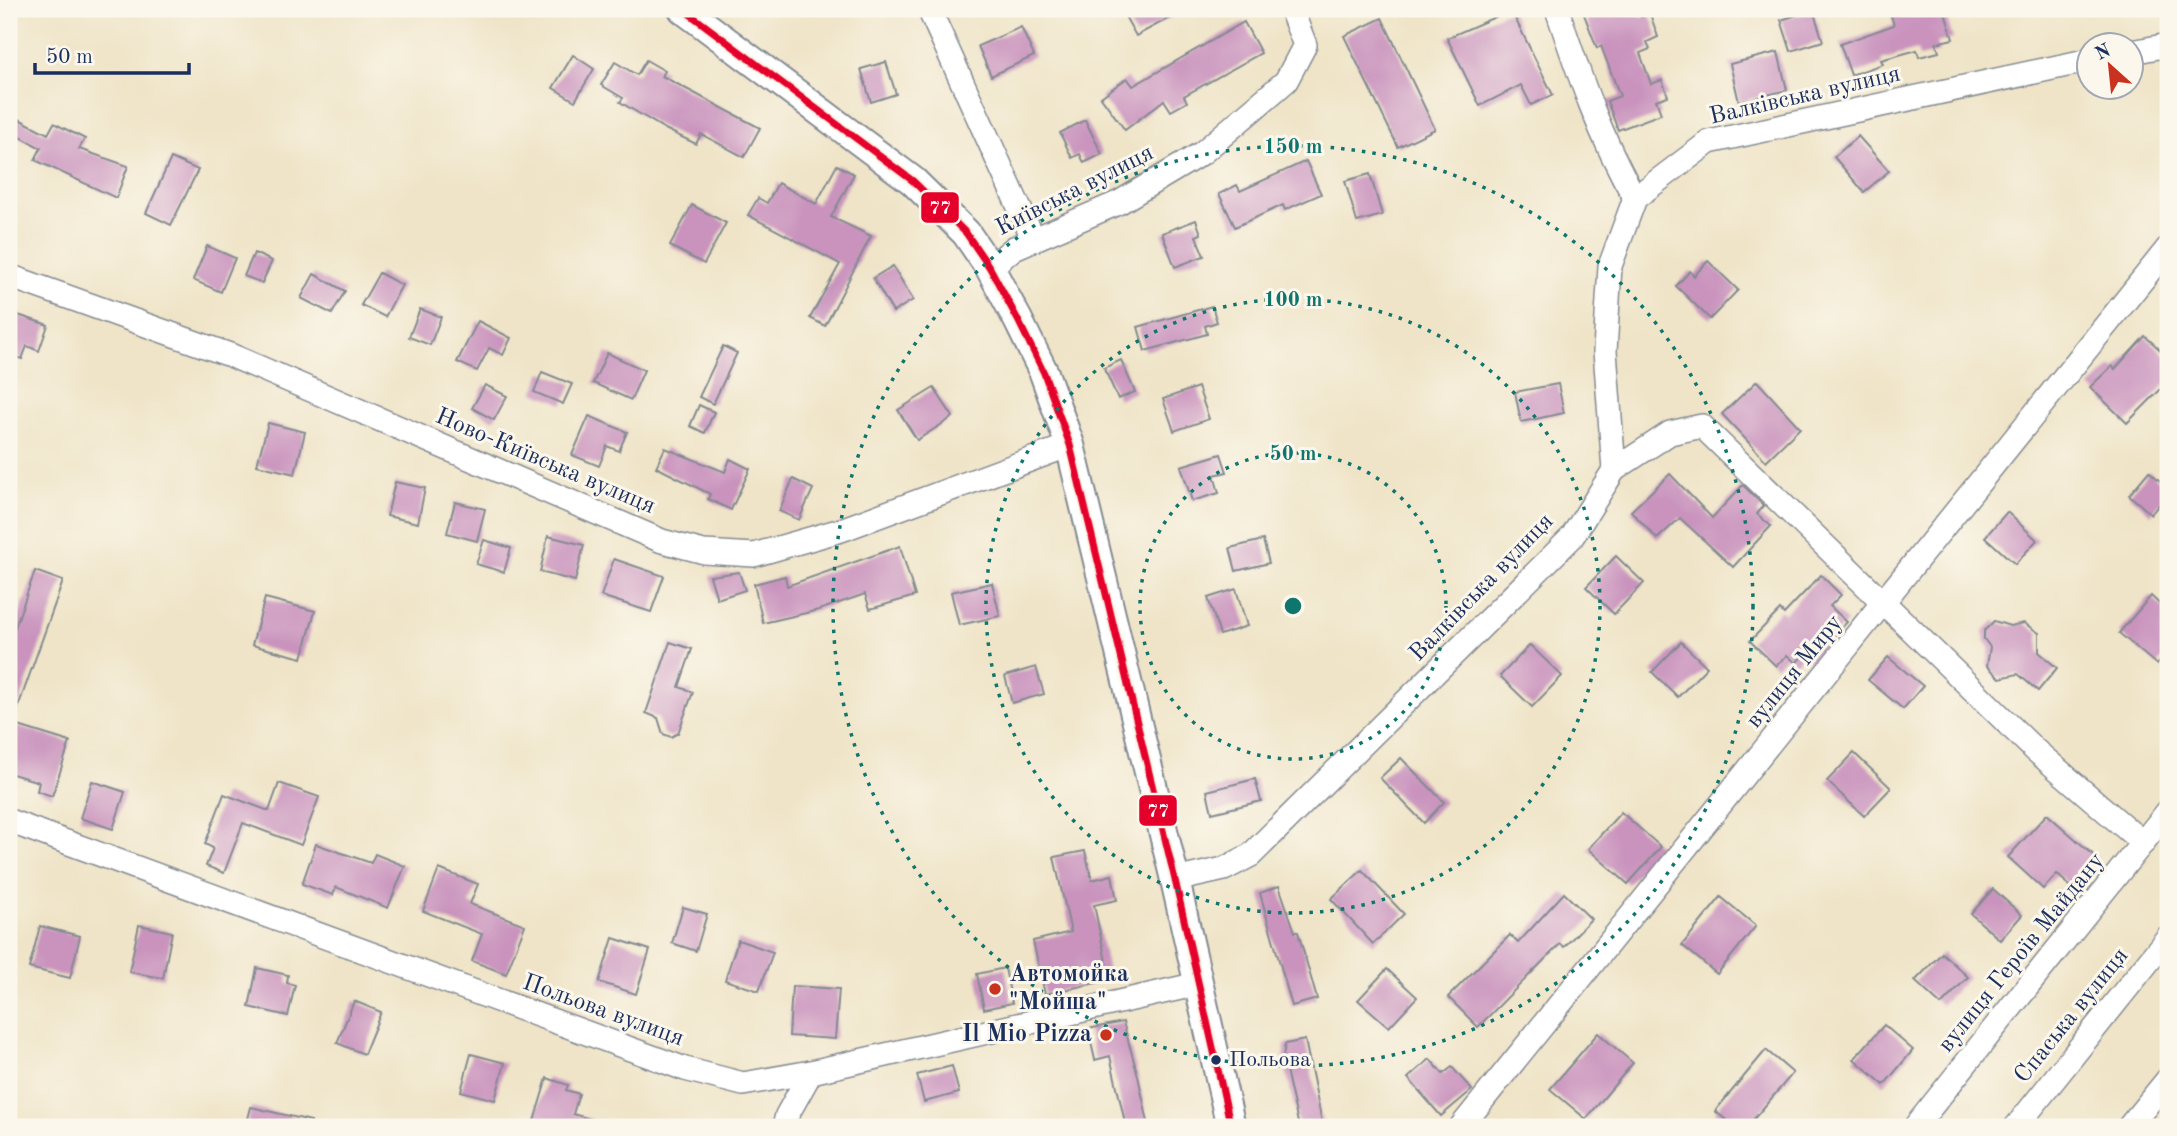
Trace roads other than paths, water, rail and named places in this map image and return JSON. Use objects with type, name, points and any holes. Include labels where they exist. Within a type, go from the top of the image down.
[{"type":"main road","points":[[683,9],[914,181],[966,233],[990,268],[1044,373],[1070,445],[1175,880],[1231,1127]]},
{"type":"street","points":[[929,9],[1034,240]]},
{"type":"street","name":"Київська вулиця","points":[[990,268],[1014,248],[1121,202],[1202,153],[1286,81],[1305,45],[1291,9]]},
{"type":"street","points":[[1557,9],[1591,111],[1611,156],[1635,198],[1610,266],[1605,351],[1614,470],[1670,433],[1702,426],[2035,750],[2143,843]]},
{"type":"street","points":[[2146,49],[2168,45]]},
{"type":"street","name":"Валківська вулиця","points":[[1635,198],[1709,142],[2076,64]]},
{"type":"street","name":"вулиця Миру","points":[[1461,1127],[2168,248]]},
{"type":"street","name":"Ново-Київська вулиця","points":[[9,275],[230,355],[662,541],[704,552],[754,555],[841,530],[1070,445]]},
{"type":"street","name":"Валківська вулиця","points":[[1175,880],[1224,869],[1242,860],[1282,827],[1572,537],[1614,470]]},
{"type":"street","name":"вулиця Героїв Майдану","points":[[1916,1127],[2168,811]]},
{"type":"street","name":"Польова вулиця","points":[[9,821],[685,1069],[743,1084],[811,1072],[1198,984]]},
{"type":"street","name":"Спаська вулиця","points":[[2016,1127],[2168,937]]},
{"type":"street","points":[[784,1127],[787,1115],[811,1072]]},
{"type":"street","points":[[2129,1127],[2168,1079]]},
{"type":"place","name":"Автомойка \"Мойша\"","points":[[995,989]]},
{"type":"place","name":"Il Mio Pizza","points":[[1106,1035]]},
{"type":"place","name":"Польова","points":[[1216,1060]]}]
